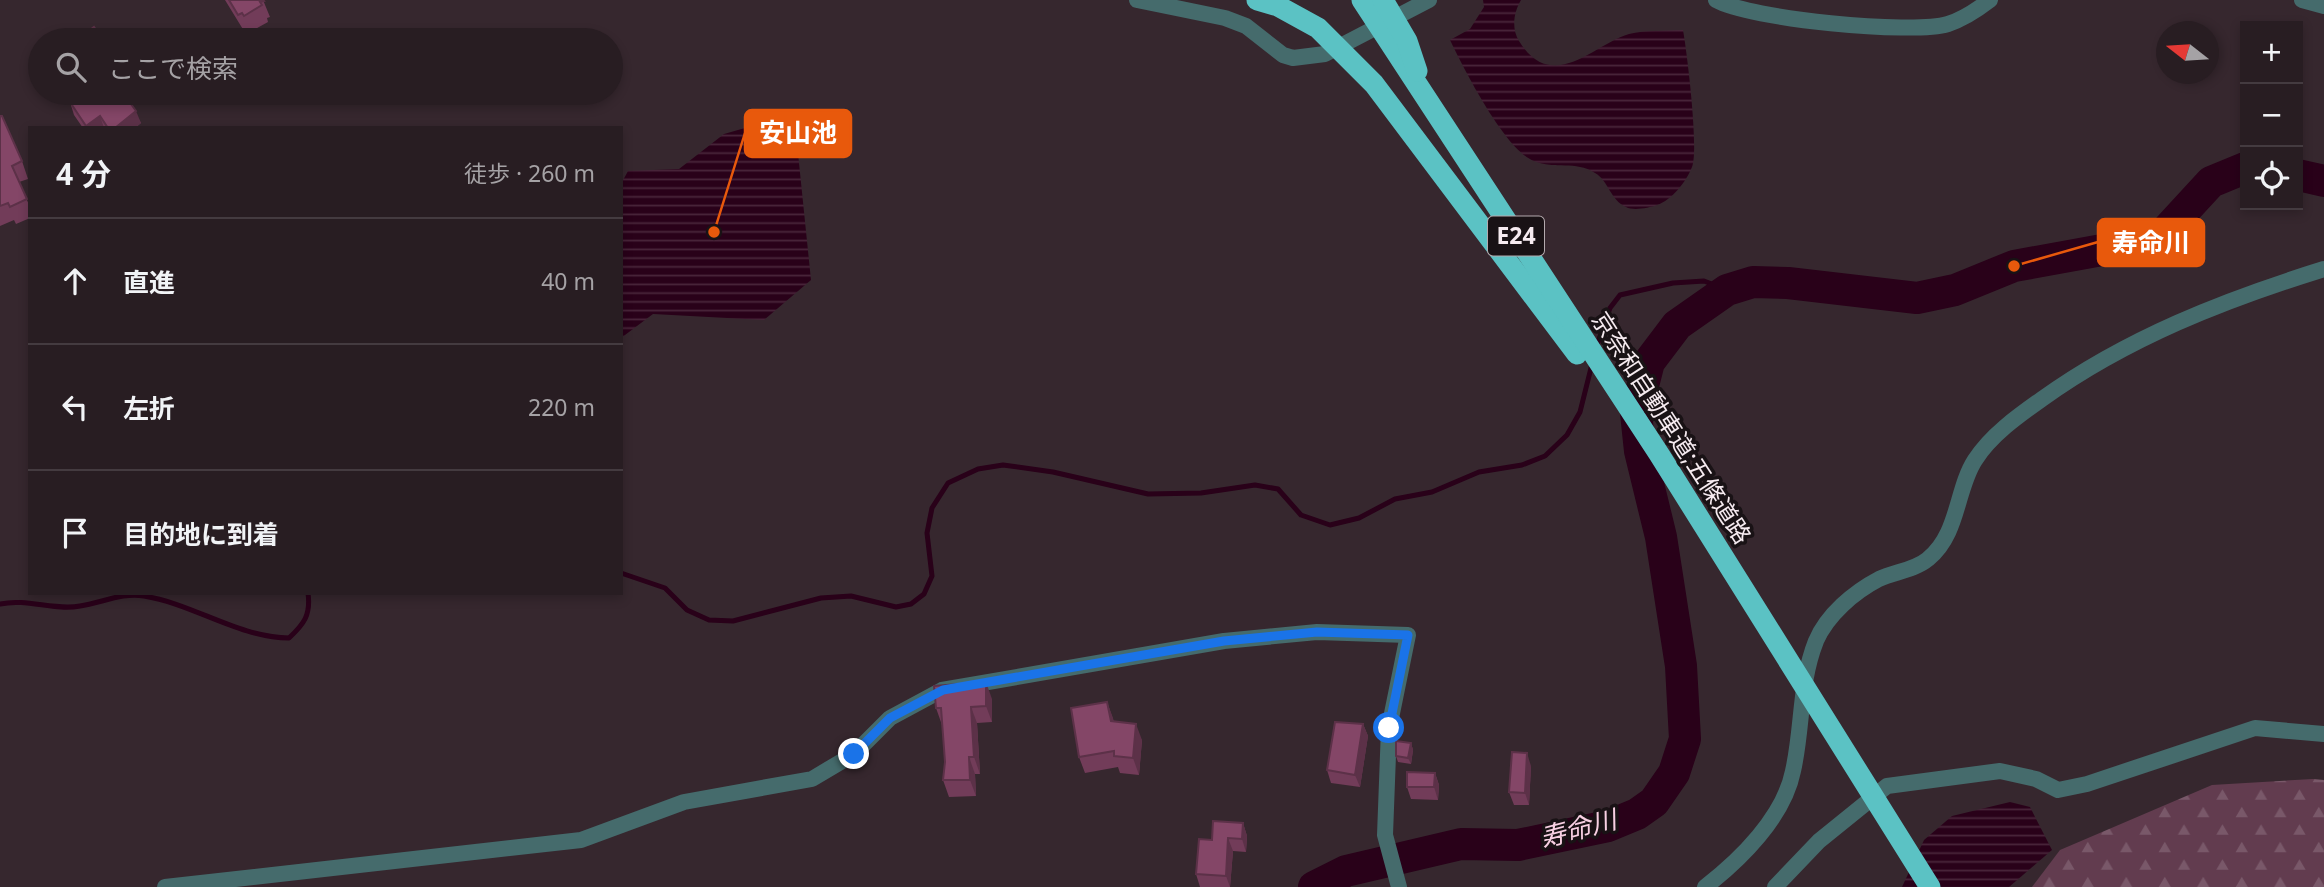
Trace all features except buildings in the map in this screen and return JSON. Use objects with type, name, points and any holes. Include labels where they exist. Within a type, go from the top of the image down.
[{"type":"highway","points":[[1257,0],[1278,6],[1318,28],[1382,94],[1607,394],[1659,454]]},
{"type":"highway","name":"京奈和自動車道;五條道路","points":[[1362,0],[1382,9],[1426,100],[1659,454],[1930,887]]},
{"type":"street","points":[[1137,0],[1224,18],[1246,26],[1283,55],[1293,58],[1325,54],[1429,0]]},
{"type":"street","points":[[1716,0],[1767,17],[1916,28],[1946,25],[1967,17],[1990,0]]},
{"type":"street","points":[[2302,0],[2324,6]]},
{"type":"street","points":[[1705,887],[1743,853],[1780,806],[1793,773],[1802,688],[1817,640],[1836,610],[1878,580],[1927,561],[1942,545],[1975,461],[2012,421],[2080,372],[2154,332],[2244,293],[2324,269]]},
{"type":"street","points":[[165,887],[581,840],[684,802],[812,779],[854,754],[890,718],[943,690],[1224,641],[1317,632],[1408,635],[1388,741],[1385,835],[1399,887]]},
{"type":"street","points":[[1775,887],[1819,841],[1887,786],[2000,771],[2036,779],[2058,790],[2087,784],[2255,728],[2324,734]]},
{"type":"green space","points":[[2324,780],[2324,887],[2032,887],[2060,850],[2212,785]]},
{"type":"shaded area","points":[[1483,0],[1521,0],[1514,20],[1515,31],[1519,41],[1532,57],[1546,64],[1574,62],[1629,34],[1683,30],[1692,100],[1694,157],[1689,173],[1673,195],[1654,206],[1629,208],[1616,200],[1604,181],[1595,173],[1580,167],[1542,164],[1523,154],[1511,142],[1486,107],[1450,40],[1470,29],[1484,7]]},
{"type":"shaded area","points":[[794,114],[811,280],[764,320],[653,314],[623,336],[623,180],[628,171],[679,169],[724,134]]},
{"type":"shaded area","points":[[2010,802],[2030,807],[2052,850],[2009,887],[1902,887],[1924,840],[1952,816]]},
{"type":"waterway","name":"寿命川","points":[[1314,887],[1346,871],[1461,844],[1518,845],[1608,826],[1637,814],[1654,802],[1674,773],[1685,739],[1681,666],[1661,537],[1640,451],[1636,413],[1649,362],[1677,325],[1727,290],[1753,282],[1788,283],[1917,298],[1955,290],[2014,266],[2135,244],[2164,233],[2211,182],[2240,170]]},
{"type":"waterway","name":"寿命川","points":[[2303,176],[2324,181]]},
{"type":"waterway","points":[[1596,348],[1610,308],[1620,295],[1673,283],[1704,281],[1727,290]]},
{"type":"waterway","points":[[623,574],[665,588],[687,610],[709,620],[733,621],[821,598],[851,596],[896,607],[911,604],[924,594],[932,576],[927,533],[932,508],[948,483],[978,469],[1003,465],[1053,472],[1148,494],[1201,493],[1255,485],[1278,489],[1301,515],[1330,525],[1359,518],[1395,499],[1432,492],[1479,472],[1522,465],[1545,456],[1567,435],[1580,412],[1592,364]]},
{"type":"waterway","points":[[0,604],[20,602],[70,607],[136,595]]},
{"type":"waterway","points":[[136,595],[162,600],[251,632],[289,638],[305,618],[308,595]]},
{"type":"place","name":"安山池","points":[[714,232]]},
{"type":"place","name":"寿命川","points":[[2014,266]]},
{"type":"route","points":[[854,754],[890,718],[943,690],[1224,641],[1317,632],[1408,635],[1389,728]]}]
